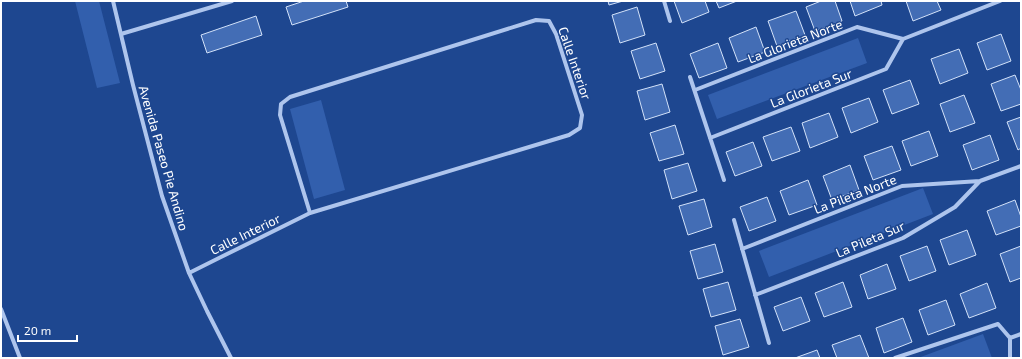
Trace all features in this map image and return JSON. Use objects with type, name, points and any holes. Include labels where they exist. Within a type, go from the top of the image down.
[{"type":"street","name":"Avenida Paseo Pie Andino","points":[[113,1],[162,196],[189,273],[207,312],[232,358]]},
{"type":"street","points":[[121,34],[232,1]]},
{"type":"street","points":[[664,1],[670,21]]},
{"type":"street","points":[[903,39],[1000,1]]},
{"type":"street","name":"Calle Interior","points":[[189,273],[310,213],[569,135],[580,128],[582,115],[556,34],[549,21],[536,20],[290,97],[281,104],[280,115],[310,213]]},
{"type":"street","name":"La Glorieta Norte","points":[[695,90],[857,27],[903,39]]},
{"type":"street","name":"La Glorieta Sur","points":[[710,138],[886,69],[903,39]]},
{"type":"street","points":[[690,77],[724,180]]},
{"type":"street","points":[[980,181],[1021,166]]},
{"type":"street","name":"La Pileta Norte","points":[[742,249],[902,186],[980,181]]},
{"type":"street","name":"La Pileta Sur","points":[[756,295],[903,238],[955,207],[980,181]]},
{"type":"street","points":[[734,220],[769,343]]},
{"type":"street","points":[[1,309],[20,358]]},
{"type":"street","points":[[895,358],[998,324],[1010,338],[1010,358]]},
{"type":"street","points":[[1010,338],[1021,334]]},
{"type":"shaded area","points":[[75,1],[99,1],[120,83],[97,88]]},
{"type":"shaded area","points":[[858,38],[867,63],[717,119],[708,95]]},
{"type":"shaded area","points":[[321,100],[345,190],[314,199],[290,109]]},
{"type":"shaded area","points":[[923,188],[933,214],[769,277],[759,251]]},
{"type":"shaded area","points":[[983,334],[992,358],[918,358]]},
{"type":"building","points":[[304,1],[346,1],[348,7],[292,25],[286,7]]},
{"type":"building","points":[[608,1],[623,1],[609,5]]},
{"type":"building","points":[[674,1],[705,1],[709,12],[682,23]]},
{"type":"building","points":[[716,1],[737,1],[719,8]]},
{"type":"building","points":[[821,1],[835,1],[842,21],[815,31],[806,7]]},
{"type":"building","points":[[850,1],[881,1],[882,5],[855,16]]},
{"type":"building","points":[[906,1],[937,1],[941,10],[913,21]]},
{"type":"building","points":[[637,7],[645,35],[620,43],[612,15]]},
{"type":"building","points":[[796,11],[805,35],[777,46],[768,21]]},
{"type":"building","points":[[256,16],[262,35],[207,53],[201,35]]},
{"type":"building","points":[[756,27],[765,52],[738,62],[729,38]]},
{"type":"building","points":[[1001,34],[1011,61],[987,70],[977,43]]},
{"type":"building","points":[[656,43],[665,71],[640,79],[631,51]]},
{"type":"building","points":[[718,43],[727,68],[699,78],[690,54]]},
{"type":"building","points":[[959,49],[968,73],[940,84],[931,59]]},
{"type":"building","points":[[1015,75],[1021,90],[1021,104],[1001,111],[991,84]]},
{"type":"building","points":[[910,80],[919,104],[892,114],[883,90]]},
{"type":"building","points":[[662,84],[670,112],[645,120],[637,91]]},
{"type":"building","points":[[964,95],[975,123],[950,132],[940,104]]},
{"type":"building","points":[[869,98],[878,122],[851,133],[842,108]]},
{"type":"building","points":[[829,113],[838,137],[810,148],[802,123]]},
{"type":"building","points":[[1021,117],[1021,148],[1018,150],[1007,122]]},
{"type":"building","points":[[675,125],[684,154],[659,161],[650,133]]},
{"type":"building","points":[[791,127],[800,151],[772,161],[763,137]]},
{"type":"building","points":[[929,131],[938,156],[911,166],[902,141]]},
{"type":"building","points":[[990,135],[999,160],[972,170],[963,145]]},
{"type":"building","points":[[753,142],[762,166],[735,176],[726,152]]},
{"type":"building","points":[[892,146],[901,170],[873,180],[864,156]]},
{"type":"building","points":[[688,163],[697,191],[672,199],[664,170]]},
{"type":"building","points":[[850,165],[859,190],[832,200],[823,176]]},
{"type":"building","points":[[808,180],[817,205],[789,215],[780,191]]},
{"type":"building","points":[[767,197],[776,221],[749,231],[740,207]]},
{"type":"building","points":[[704,199],[712,227],[688,235],[679,206]]},
{"type":"building","points":[[1015,200],[1021,217],[1021,226],[996,235],[987,211]]},
{"type":"building","points":[[967,230],[976,255],[949,265],[940,240]]},
{"type":"building","points":[[715,244],[723,272],[698,279],[690,251]]},
{"type":"building","points":[[927,246],[936,271],[909,281],[900,256]]},
{"type":"building","points":[[1021,246],[1021,278],[1010,282],[1000,254]]},
{"type":"building","points":[[887,264],[896,289],[868,299],[860,275]]},
{"type":"building","points":[[728,282],[736,310],[711,317],[703,289]]},
{"type":"building","points":[[843,282],[852,307],[824,317],[815,293]]},
{"type":"building","points":[[987,283],[996,308],[969,318],[960,294]]},
{"type":"building","points":[[801,297],[810,321],[783,331],[774,307]]},
{"type":"building","points":[[946,300],[955,325],[928,335],[919,310]]},
{"type":"building","points":[[903,318],[912,342],[884,353],[876,328]]},
{"type":"building","points":[[740,319],[749,347],[723,355],[715,326]]},
{"type":"building","points":[[860,335],[869,358],[837,358],[832,345]]},
{"type":"building","points":[[817,350],[820,358],[795,358]]}]
